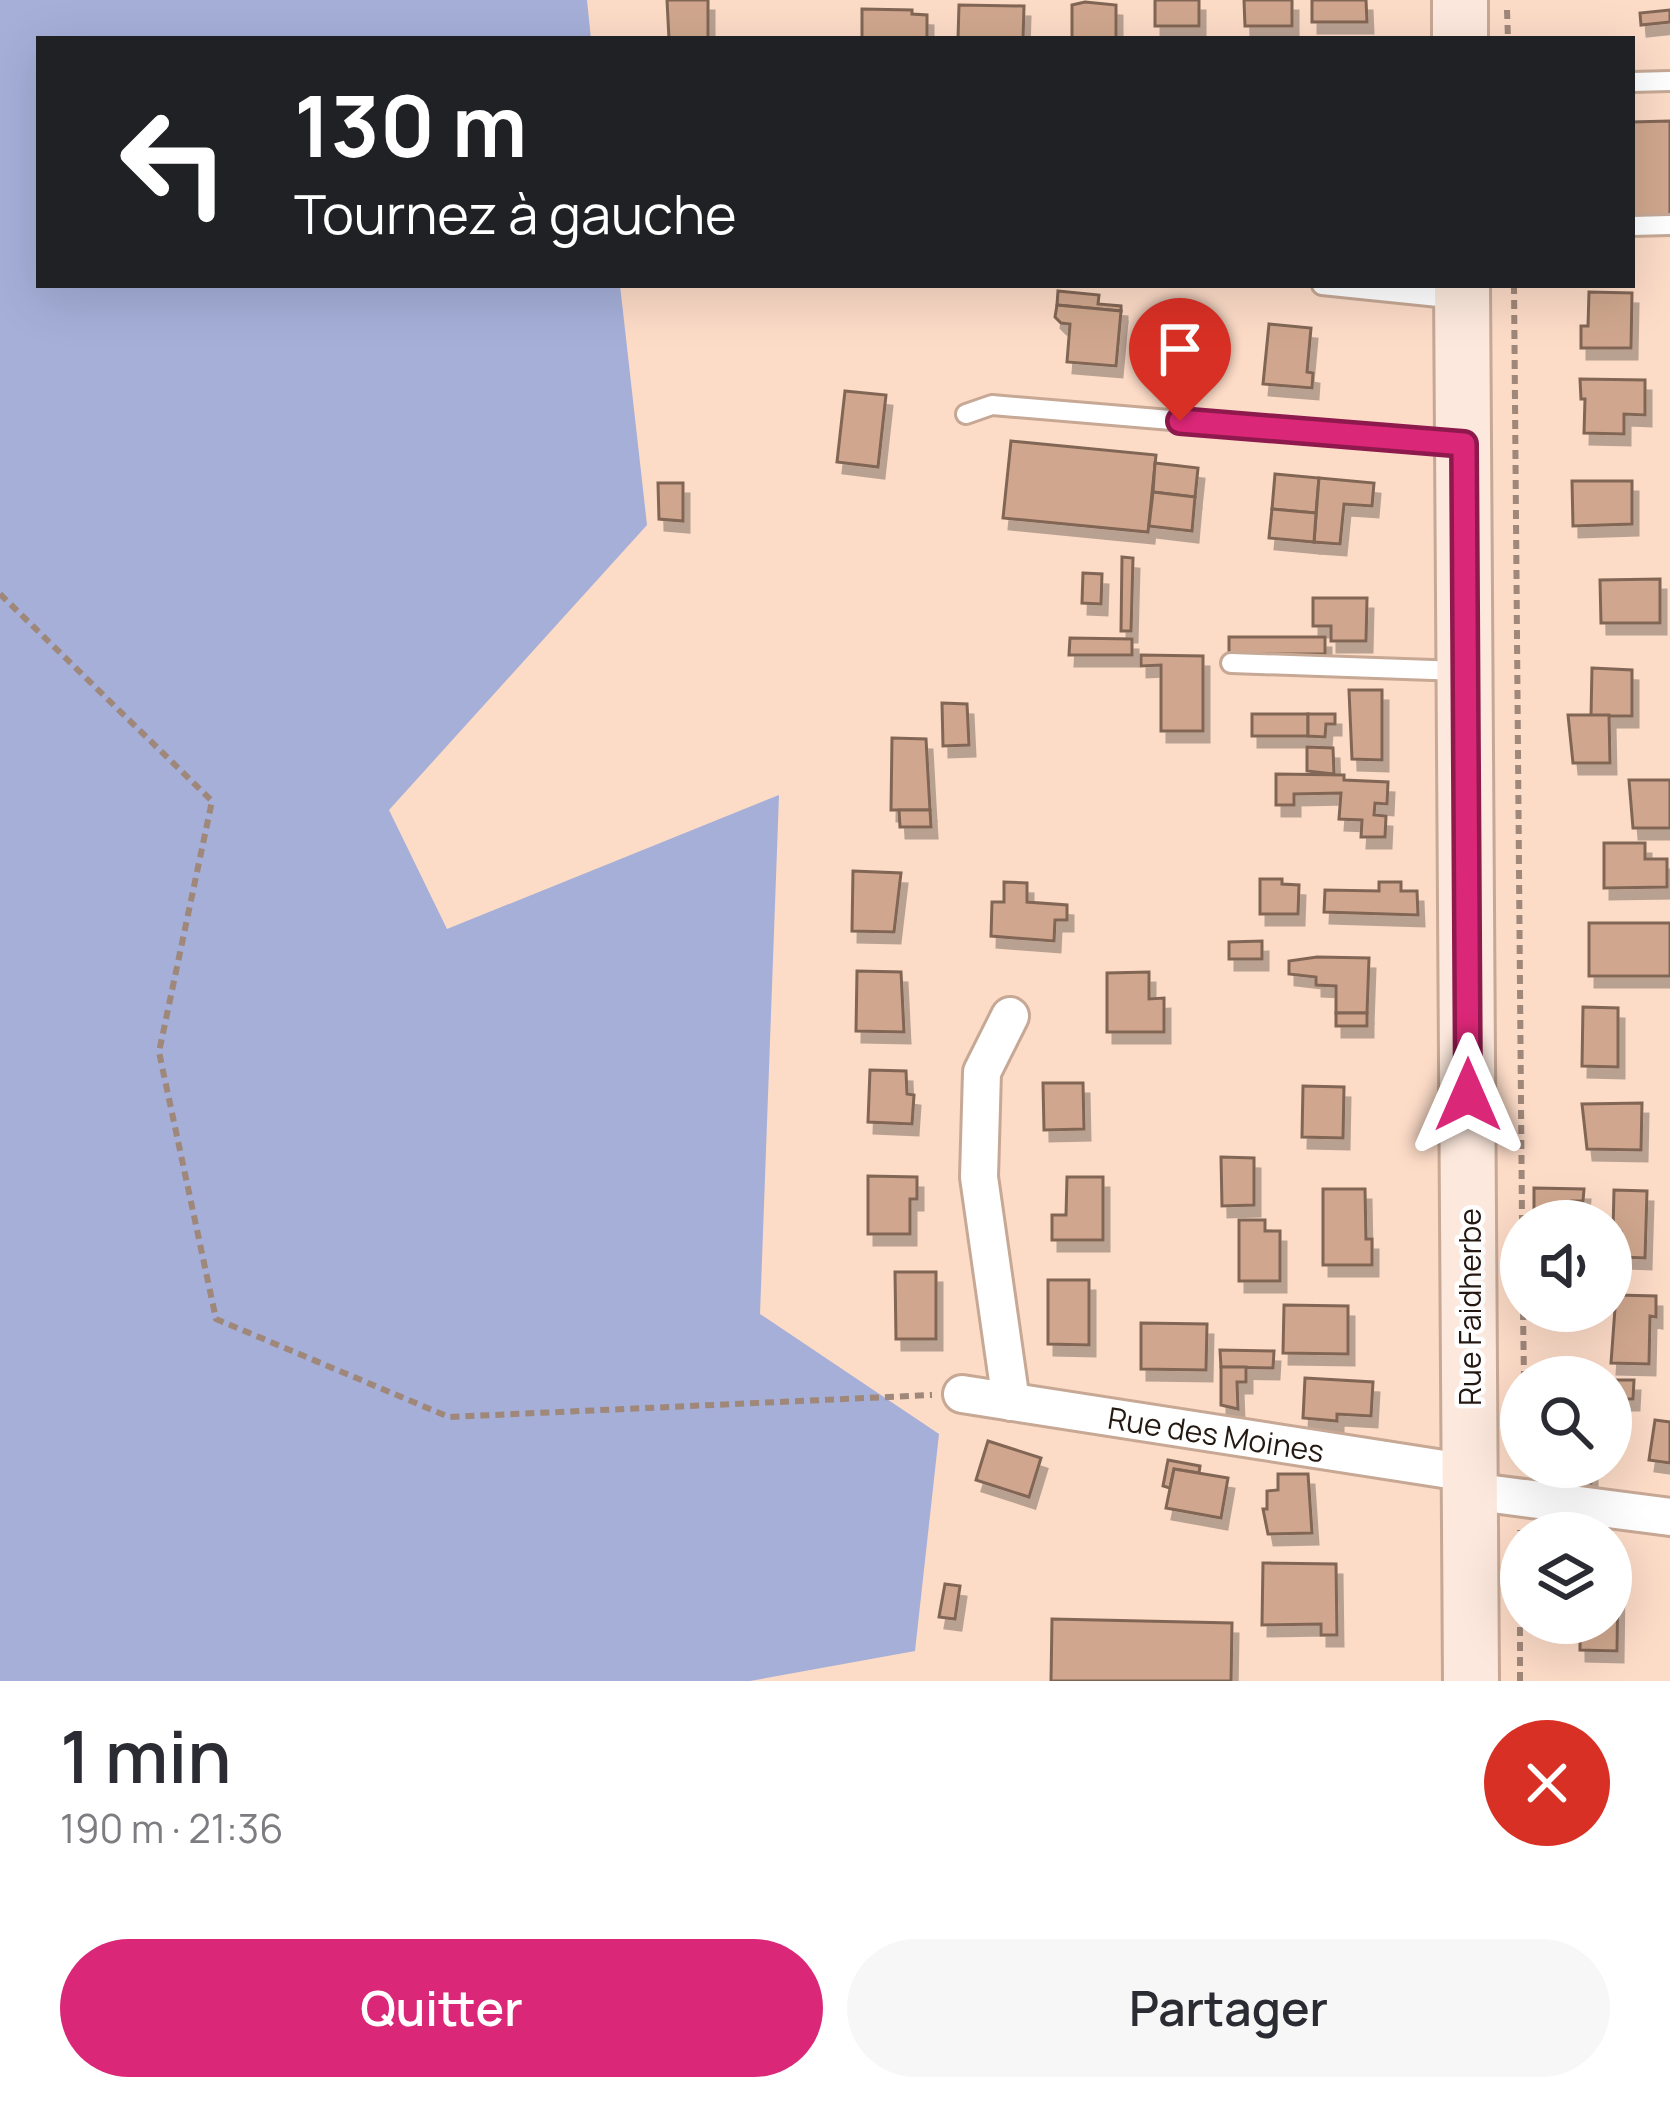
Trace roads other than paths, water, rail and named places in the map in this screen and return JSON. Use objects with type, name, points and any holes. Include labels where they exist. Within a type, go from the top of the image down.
[{"type":"main road","points":[[1460,0],[1460,36]]},
{"type":"main road","name":"Rue Faidherbe","points":[[1462,292],[1466,671],[1486,1487],[1471,1681]]},
{"type":"street","points":[[1010,1016],[982,1072],[979,1177],[1012,1402]]},
{"type":"street","name":"Rue des Moines","points":[[962,1394],[1670,1517]]},
{"type":"lane","points":[[1635,82],[1670,81]]},
{"type":"lane","points":[[1635,226],[1670,225]]},
{"type":"lane","points":[[1382,288],[1462,292]]},
{"type":"lane","points":[[967,414],[992,405],[1464,444]]},
{"type":"lane","points":[[1232,663],[1466,671]]}]
